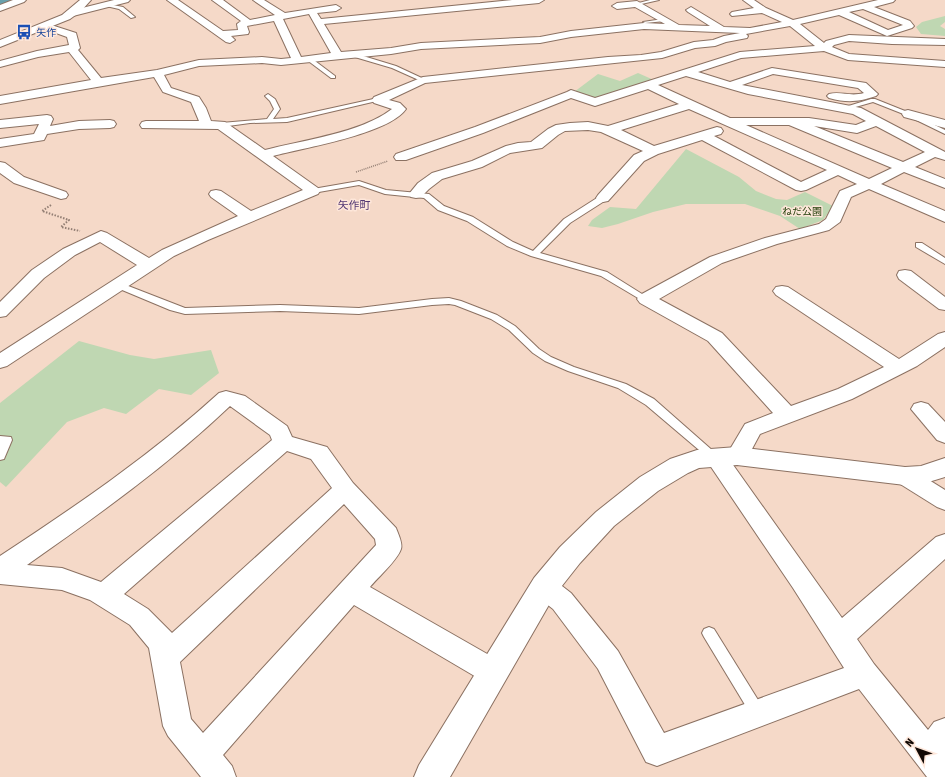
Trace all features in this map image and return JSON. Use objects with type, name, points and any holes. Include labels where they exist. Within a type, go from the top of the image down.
[{"type":"street","points":[[0,8],[21,0]]},
{"type":"street","points":[[73,13],[86,0]]},
{"type":"street","points":[[0,44],[73,13],[125,0]]},
{"type":"street","points":[[172,0],[226,37],[244,32],[242,24],[312,11],[349,7]]},
{"type":"street","points":[[217,0],[249,23]]},
{"type":"street","points":[[258,0],[280,17],[297,60]]},
{"type":"street","points":[[456,0],[464,8]]},
{"type":"street","points":[[318,22],[539,0]]},
{"type":"street","points":[[748,0],[763,10],[792,23],[825,48],[838,54],[848,57],[945,64]]},
{"type":"street","points":[[608,1],[641,20],[676,27],[750,31],[842,12],[890,0]]},
{"type":"street","points":[[300,4],[312,11],[337,56]]},
{"type":"street","points":[[379,4],[388,15]]},
{"type":"street","points":[[617,6],[637,4],[708,44],[740,55]]},
{"type":"street","points":[[842,12],[887,33],[909,26],[907,23],[864,6]]},
{"type":"street","points":[[691,10],[722,29]]},
{"type":"street","points":[[735,14],[763,10]]},
{"type":"street","points":[[0,89],[3,100],[98,82],[157,73],[204,62],[223,63],[262,60],[281,62],[391,51],[421,46],[540,40],[641,20]]},
{"type":"street","points":[[0,64],[37,54],[75,48],[72,35],[44,26]]},
{"type":"street","points":[[378,100],[423,80],[649,57],[694,45],[708,44],[748,35],[751,33],[750,31]]},
{"type":"street","points":[[401,157],[481,129],[570,94],[595,102],[740,55],[825,48],[830,43],[849,38],[943,44]]},
{"type":"street","points":[[892,41],[902,54]]},
{"type":"street","points":[[71,48],[98,82]]},
{"type":"street","points":[[649,57],[667,66],[729,86],[857,111],[940,154]]},
{"type":"street","points":[[729,86],[772,71],[862,85],[872,94],[855,99],[796,90],[790,99]]},
{"type":"street","points":[[157,73],[167,90],[195,100],[200,108],[206,124]]},
{"type":"street","points":[[649,85],[690,105],[945,217]]},
{"type":"street","points":[[262,155],[359,129],[396,114],[400,109],[396,106],[378,100]]},
{"type":"street","points":[[608,130],[690,105]]},
{"type":"street","points":[[908,114],[945,124]]},
{"type":"street","points":[[0,124],[47,119],[39,137],[0,143]]},
{"type":"street","points":[[603,198],[639,158],[653,151],[704,136],[731,123],[789,121],[836,125],[857,129],[877,122]]},
{"type":"street","points":[[789,121],[945,184]]},
{"type":"street","points":[[42,131],[79,125],[110,124]]},
{"type":"street","points":[[146,126],[221,125],[313,191]]},
{"type":"street","points":[[416,194],[427,182],[442,174],[477,163],[497,153],[517,146],[533,146],[545,141],[553,132],[561,128],[589,126],[608,130],[653,151]]},
{"type":"street","points":[[481,129],[517,146]]},
{"type":"street","points":[[704,136],[802,187],[838,170]]},
{"type":"street","points":[[646,299],[716,260],[771,241],[824,227],[832,222],[845,194],[903,167],[940,154]]},
{"type":"street","points":[[0,166],[19,180],[61,195]]},
{"type":"street","points":[[0,362],[148,265],[196,240],[313,191]]},
{"type":"street","points":[[216,194],[249,217]]},
{"type":"street","points":[[0,312],[38,274],[69,252],[100,236],[148,265]]},
{"type":"street","points":[[906,275],[945,305]]},
{"type":"street","points":[[782,291],[899,368]]},
{"type":"street","points":[[646,299],[715,337],[787,414]]},
{"type":"street","points":[[726,457],[752,429],[787,414],[845,394],[910,362],[945,338]]},
{"type":"street","points":[[0,571],[129,479],[176,443],[226,398],[238,401],[280,431],[283,442]]},
{"type":"street","points":[[921,409],[945,435]]},
{"type":"street","points":[[202,755],[389,548],[387,535],[345,489],[319,453],[283,442]]},
{"type":"street","points":[[104,596],[283,442]]},
{"type":"street","points":[[726,457],[802,580],[864,674],[936,742],[945,775]]},
{"type":"street","points":[[431,777],[544,587],[570,555],[605,519],[648,484],[680,466],[697,459],[726,457],[772,459],[905,476],[922,475],[945,467]]},
{"type":"street","points":[[905,476],[945,501]]},
{"type":"street","points":[[165,657],[345,489]]},
{"type":"street","points":[[840,637],[945,544]]},
{"type":"street","points":[[0,571],[62,579],[104,596],[139,617],[162,642],[178,726],[221,777]]},
{"type":"street","points":[[544,587],[562,601],[608,660],[657,750],[864,674]]},
{"type":"street","points":[[352,590],[493,672]]},
{"type":"lane","points":[[637,4],[657,0]]},
{"type":"lane","points":[[108,5],[121,8],[133,17]]},
{"type":"lane","points":[[641,20],[663,20]]},
{"type":"lane","points":[[350,54],[394,67],[423,80]]},
{"type":"lane","points":[[309,59],[333,77]]},
{"type":"lane","points":[[268,96],[273,100],[277,109],[269,120]]},
{"type":"lane","points":[[221,125],[269,120],[287,120],[378,100]]},
{"type":"lane","points":[[845,108],[873,100],[908,114],[945,132]]},
{"type":"lane","points":[[313,191],[359,183],[384,192],[426,196],[441,208],[470,219],[510,244],[534,254],[604,274],[646,299]]},
{"type":"lane","points":[[534,254],[567,221],[603,198]]},
{"type":"lane","points":[[919,245],[945,262]]},
{"type":"lane","points":[[118,285],[185,312],[280,308],[359,311],[449,301],[494,317],[512,328],[536,351],[548,359],[571,369],[622,386],[650,402],[726,457]]},
{"type":"lane","points":[[0,440],[7,440],[0,456]]},
{"type":"lane","points":[[709,633],[758,713]]},
{"type":"path","points":[[61,195],[64,198],[42,211],[69,220],[61,226],[100,236]]},
{"type":"green space","points":[[945,16],[945,22],[940,26],[945,29],[945,36],[921,34],[916,27],[922,22]]},
{"type":"green space","points":[[638,73],[656,81],[598,99],[574,92],[598,74],[620,81]]},
{"type":"green space","name":"ねだ公園","points":[[686,149],[739,177],[756,191],[776,199],[787,200],[805,192],[833,206],[823,220],[800,229],[780,216],[745,204],[686,204],[653,212],[602,228],[588,226],[592,220],[610,207],[636,209]]},
{"type":"green space","points":[[79,341],[130,355],[154,359],[211,350],[219,373],[191,395],[159,389],[126,414],[104,408],[67,422],[6,487],[0,482],[0,403]]},
{"type":"waterway","points":[[0,2],[4,0]]},
{"type":"place","name":"矢作","points":[[24,32]]},
{"type":"district","name":"矢作町","points":[[354,205]]}]
